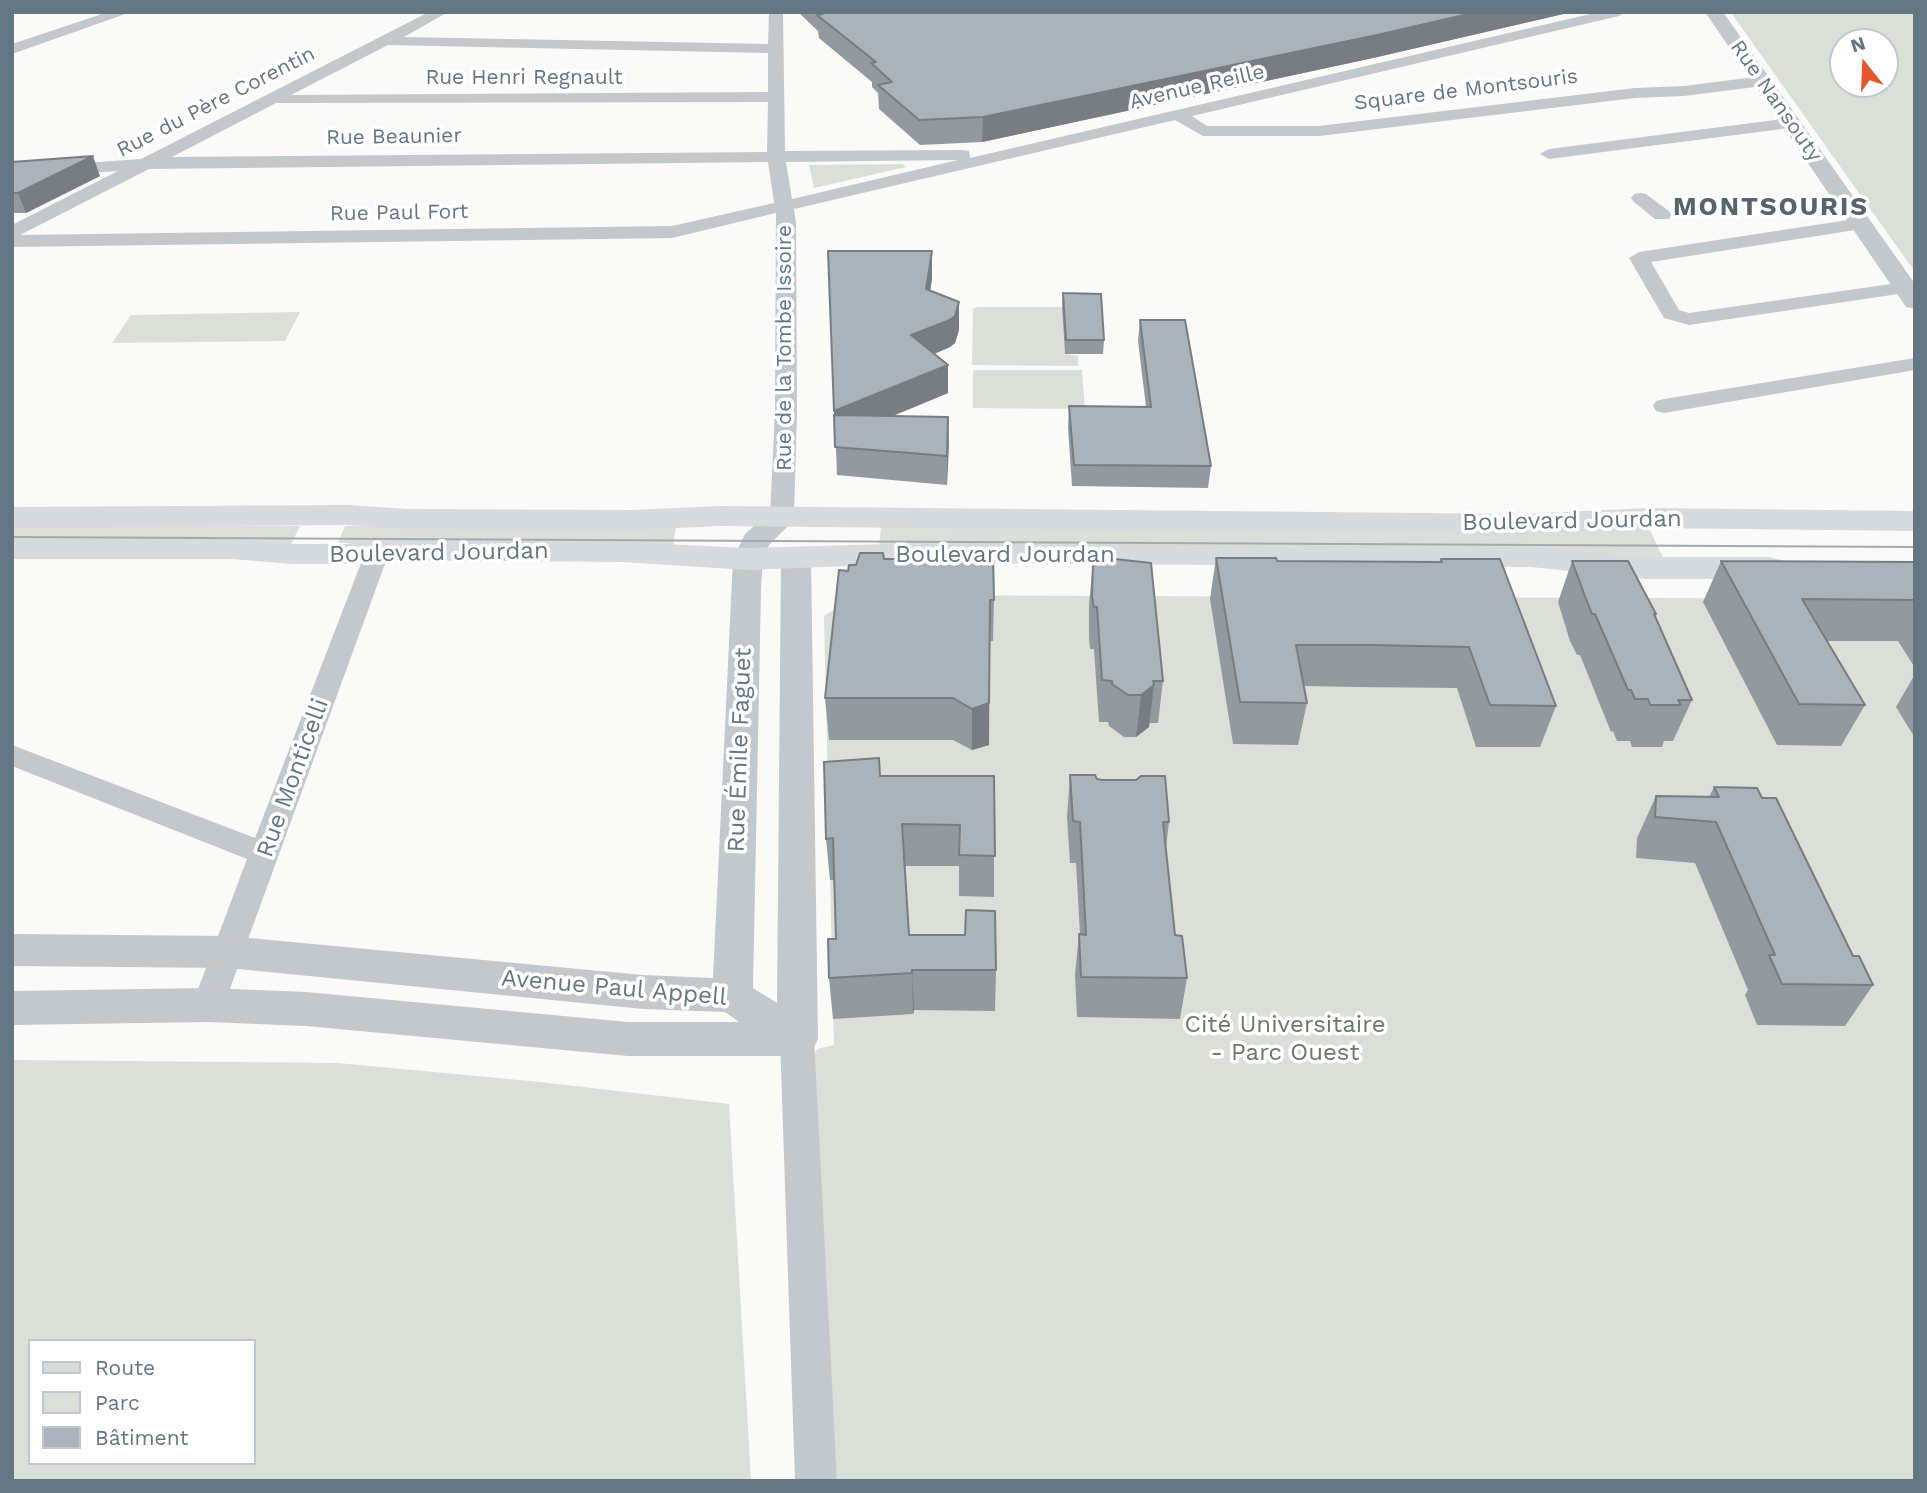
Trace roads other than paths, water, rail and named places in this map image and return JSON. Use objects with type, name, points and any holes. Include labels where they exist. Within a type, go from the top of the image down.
[{"type":"main road","name":"Boulevard Jourdan","points":[[12,517],[347,515],[407,519],[632,520],[782,517],[1506,524],[1650,518],[1915,521]]},
{"type":"main road","name":"Boulevard Jourdan","points":[[12,549],[232,550],[293,554],[346,554],[378,550],[622,552],[748,559],[925,553],[1517,557],[1646,568],[1795,568]]},
{"type":"street","points":[[12,49],[124,12]]},
{"type":"street","name":"Rue du Père Corentin","points":[[12,232],[441,12]]},
{"type":"street","name":"Rue de la Tombe Issoire","points":[[776,12],[776,156],[787,224],[788,281],[782,517]]},
{"type":"street","name":"Avenue Reille","points":[[784,206],[1619,12]]},
{"type":"street","name":"Rue Nansouty","points":[[1714,12],[1910,295]]},
{"type":"street","points":[[386,41],[776,49]]},
{"type":"street","name":"Square de Montsouris","points":[[1179,115],[1203,131],[1319,131],[1635,93],[1684,91],[1763,81]]},
{"type":"street","name":"Rue Henri Regnault","points":[[274,98],[776,97]]},
{"type":"street","points":[[1549,154],[1791,123]]},
{"type":"street","name":"Rue Beaunier","points":[[12,173],[146,162],[946,153],[987,157]]},
{"type":"street","points":[[1640,198],[1662,215]]},
{"type":"street","name":"Rue Paul Fort","points":[[12,241],[666,232],[784,206]]},
{"type":"street","points":[[1861,224],[1639,258],[1671,314],[1689,319],[1910,295]]},
{"type":"street","points":[[1664,405],[1915,364]]},
{"type":"street","points":[[748,559],[756,541],[782,517]]},
{"type":"street","name":"Rue Monticelli","points":[[208,1005],[378,550]]},
{"type":"street","points":[[796,558],[797,1039],[816,1481]]},
{"type":"street","name":"Rue Émile Faguet","points":[[733,996],[739,751],[748,559]]},
{"type":"street","points":[[12,755],[265,854]]},
{"type":"street","name":"Avenue Paul Appell","points":[[12,950],[228,952],[643,992],[733,996],[797,1039]]},
{"type":"street","name":"Avenue Paul Appell","points":[[12,1008],[208,1005],[306,1009],[628,1039],[797,1039]]},
{"type":"tram line","points":[[12,537],[1915,547]]},
{"type":"district","name":"MONTSOURIS","points":[[1771,207]]},
{"type":"park label","name":"Cité Universitaire - Parc Ouest","points":[[1285,1039]]}]
